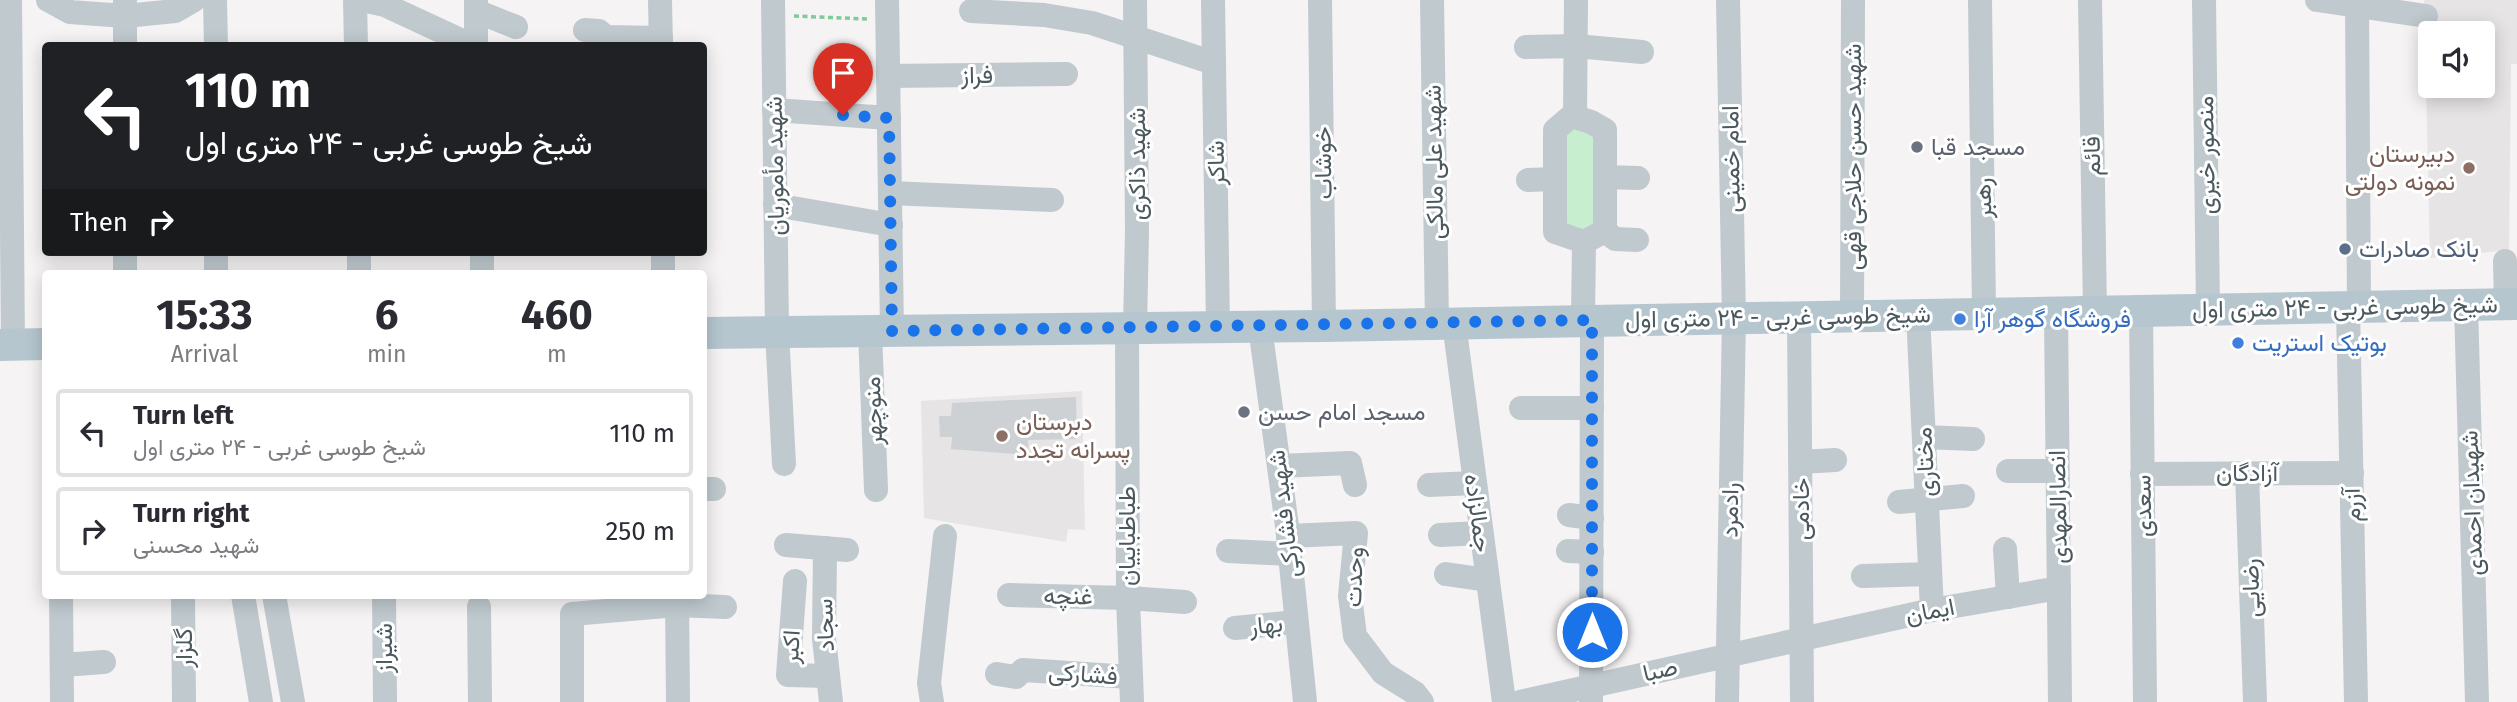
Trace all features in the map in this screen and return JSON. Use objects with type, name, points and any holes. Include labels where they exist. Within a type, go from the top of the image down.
[{"type":"main road","name":"شیخ طوسی غربی - ۲۴ متری اول","points":[[707,333],[1324,326],[2512,304]]},
{"type":"main road","points":[[7,344],[42,344]]},
{"type":"street","points":[[7,344],[10,0]]},
{"type":"street","points":[[48,0],[70,12],[125,8],[175,11],[194,0]]},
{"type":"street","points":[[215,0],[216,42]]},
{"type":"street","points":[[355,0],[356,42]]},
{"type":"street","points":[[362,0],[385,5],[466,42]]},
{"type":"street","points":[[585,30],[599,31],[606,37],[661,42],[660,0]]},
{"type":"street","name":"شهید ذاکری","points":[[1131,328],[1137,231],[1135,0]]},
{"type":"street","name":"شاکر","points":[[1213,0],[1218,327]]},
{"type":"street","name":"خوشاب","points":[[1320,0],[1324,326]]},
{"type":"street","name":"شهید علی مالکی","points":[[1432,0],[1445,323]]},
{"type":"street","points":[[1575,117],[1576,0]]},
{"type":"street","name":"امام خمینی","points":[[1728,0],[1734,318]]},
{"type":"street","name":"شهید حسن حلاجی قهی","points":[[1852,315],[1853,0]]},
{"type":"street","name":"رهبر","points":[[1980,0],[1984,313]]},
{"type":"street","name":"قائم","points":[[2090,0],[2095,311]]},
{"type":"street","name":"منصور خیری","points":[[2204,0],[2208,310]]},
{"type":"street","points":[[2317,0],[2357,2],[2426,16]]},
{"type":"street","name":"آزرم","points":[[2356,702],[2352,473],[2357,2]]},
{"type":"street","points":[[475,42],[476,6],[516,27]]},
{"type":"street","points":[[125,8],[125,42]]},
{"type":"street","name":"شهید مأموریان","points":[[773,8],[777,332],[784,464]]},
{"type":"street","points":[[971,11],[1044,8],[1136,36],[1214,64]]},
{"type":"street","name":"منوچهر","points":[[876,490],[881,331],[891,225],[887,10]]},
{"type":"street","points":[[1526,47],[1576,46],[1642,52]]},
{"type":"street","name":"فراز","points":[[888,76],[1066,74]]},
{"type":"street","points":[[775,110],[889,118]]},
{"type":"street","points":[[1591,694],[1580,552],[1592,408],[1588,320],[1595,237],[1605,177],[1605,130],[1591,122],[1569,118],[1555,130],[1555,232],[1595,237],[1615,239],[1637,240]]},
{"type":"street","points":[[1605,177],[1638,178]]},
{"type":"street","points":[[1528,180],[1555,178]]},
{"type":"street","points":[[890,193],[1052,200]]},
{"type":"street","points":[[775,205],[891,225]]},
{"type":"street","points":[[2505,261],[2512,304]]},
{"type":"street","name":"شهیدان احمدی","points":[[2466,305],[2477,702]]},
{"type":"street","name":"سعدی","points":[[2140,310],[2145,702]]},
{"type":"street","name":"انصارالمهدی","points":[[2056,312],[2060,702]]},
{"type":"street","name":"مختاری","points":[[1918,314],[1932,610]]},
{"type":"street","name":"خادمی","points":[[1799,316],[1802,702]]},
{"type":"street","name":"رادمرد","points":[[1727,702],[1734,318]]},
{"type":"street","name":"جمالزاده","points":[[1445,323],[1474,483],[1504,702]]},
{"type":"street","name":"شهید فشارکی","points":[[1260,327],[1289,545],[1304,702]]},
{"type":"street","name":"طباطباییان","points":[[1131,328],[1128,598],[1132,702]]},
{"type":"street","points":[[1521,408],[1592,408]]},
{"type":"street","points":[[1924,437],[1973,439]]},
{"type":"street","points":[[1801,461],[1835,460]]},
{"type":"street","points":[[1279,466],[1350,463],[1355,485]]},
{"type":"street","points":[[2008,471],[2057,471]]},
{"type":"street","name":"آزادگان","points":[[2143,474],[2352,473]]},
{"type":"street","name":"رضایی","points":[[2247,474],[2255,702]]},
{"type":"street","points":[[1429,485],[1474,483]]},
{"type":"street","points":[[1899,502],[1963,496]]},
{"type":"street","name":"وحدت","points":[[1289,545],[1356,533],[1350,596],[1355,636],[1383,673],[1415,693],[1423,702]]},
{"type":"street","points":[[1440,535],[1481,533]]},
{"type":"street","points":[[932,702],[929,683],[945,536]]},
{"type":"street","name":"سجاد","points":[[786,545],[836,549],[824,639],[831,702]]},
{"type":"street","points":[[1228,551],[1289,545]]},
{"type":"street","points":[[2006,549],[2008,597]]},
{"type":"street","points":[[1446,574],[1487,580]]},
{"type":"street","points":[[1863,576],[1930,575]]},
{"type":"street","name":"اکبر","points":[[795,581],[788,675],[828,676]]},
{"type":"street","name":"ایمان","points":[[1801,638],[1932,610],[2059,588]]},
{"type":"street","name":"غنچه","points":[[1009,595],[1185,602]]},
{"type":"street","points":[[61,599],[62,702]]},
{"type":"street","name":"گلزار","points":[[183,599],[184,702]]},
{"type":"street","points":[[244,599],[261,702]]},
{"type":"street","points":[[275,599],[293,702]]},
{"type":"street","name":"شیراز","points":[[384,599],[385,702]]},
{"type":"street","points":[[677,600],[678,702]]},
{"type":"street","points":[[572,702],[572,614],[677,600],[725,607]]},
{"type":"street","points":[[479,607],[480,702]]},
{"type":"street","name":"بهار","points":[[1235,628],[1296,622]]},
{"type":"street","name":"صبا","points":[[1520,702],[1591,694],[1727,655],[1801,638]]},
{"type":"street","points":[[62,665],[104,662]]},
{"type":"street","name":"فشارکی","points":[[997,674],[1016,677],[1023,670],[1131,677]]},
{"type":"path","points":[[773,8],[887,10]]},
{"type":"shaded area","name":"دبیرستان نمونه دولتی","points":[[2424,0],[2517,0],[2517,64],[2511,64],[2509,250],[2430,258],[2426,98],[2495,98],[2495,21],[2424,21]]},
{"type":"shaded area","name":"دبرستان پسرانه تجدد","points":[[1082,391],[1085,530],[1068,529],[1066,542],[924,518],[921,401]]},
{"type":"green space","points":[[1577,127],[1597,133],[1598,225],[1578,231],[1566,226],[1567,132]]},
{"type":"building","points":[[1076,397],[1077,439],[1028,440],[1029,455],[951,449],[952,437],[940,437],[939,416],[951,416],[952,403]]},
{"type":"place","name":"مسجد قبا","points":[[1917,147]]},
{"type":"place","name":"دبیرستان نمونه دولتی","points":[[2469,168]]},
{"type":"place","name":"بانک صادرات","points":[[2345,249]]},
{"type":"place","name":"فروشگاه گوهر آرا","points":[[1960,319]]},
{"type":"place","name":"بوتیک استریت","points":[[2238,343]]},
{"type":"place","name":"مسجد امام حسن","points":[[1244,412]]},
{"type":"place","name":"دبرستان پسرانه تجدد","points":[[1002,436]]},
{"type":"route","points":[[843,115],[889,118],[892,331],[1592,320],[1592,632]]}]
